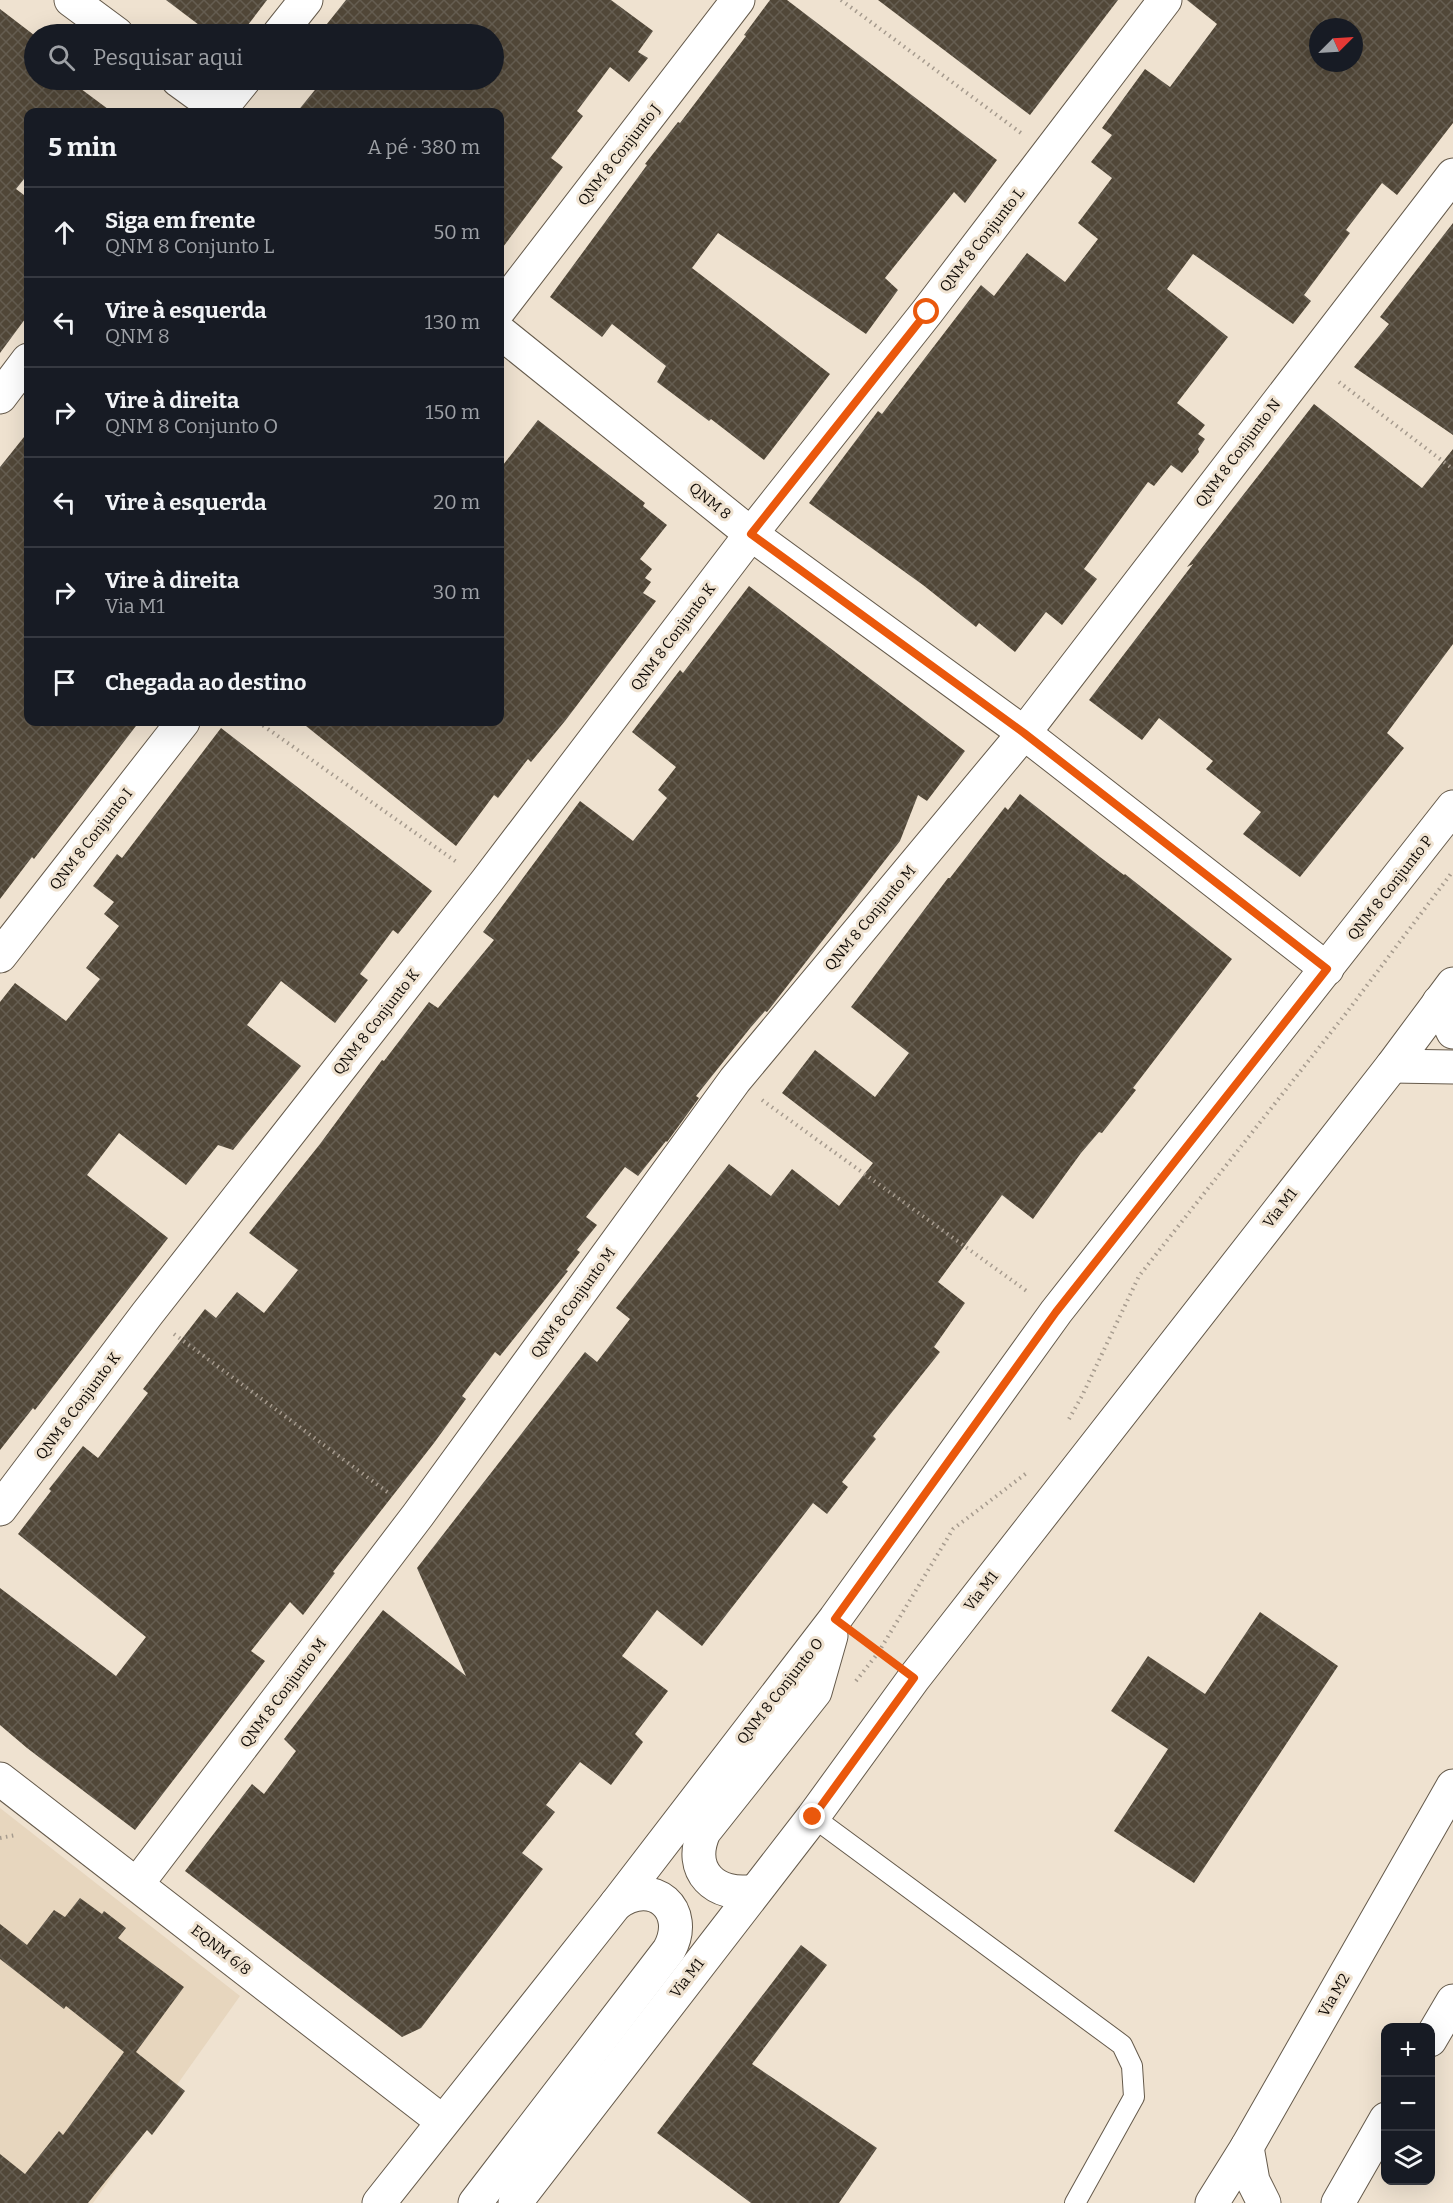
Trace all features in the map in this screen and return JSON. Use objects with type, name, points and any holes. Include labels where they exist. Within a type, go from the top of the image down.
[{"type":"street","points":[[71,0],[103,24]]},
{"type":"street","points":[[287,24],[306,0]]},
{"type":"street","name":"QNM 8 Conjunto J","points":[[504,304],[738,0]]},
{"type":"street","name":"QNM 8 Conjunto L","points":[[751,534],[1049,153],[1165,0]]},
{"type":"street","points":[[191,90],[215,108]]},
{"type":"street","points":[[223,108],[236,90]]},
{"type":"street","name":"QNM 8 Conjunto N","points":[[1024,733],[1453,175]]},
{"type":"street","name":"QNM 8","points":[[504,335],[751,534],[1024,733],[1327,969]]},
{"type":"street","points":[[0,397],[24,365]]},
{"type":"street","name":"QNM 8 Conjunto K","points":[[0,1509],[147,1314],[486,882],[751,534]]},
{"type":"street","name":"QNM 8 Conjunto I","points":[[0,956],[180,726]]},
{"type":"street","name":"QNM 8 Conjunto M","points":[[137,1884],[418,1515],[735,1080],[1024,733]]},
{"type":"street","name":"QNM 8 Conjunto P","points":[[1327,969],[1453,807]]},
{"type":"street","name":"QNM 8 Conjunto O","points":[[379,2203],[616,1904],[835,1619],[1056,1312],[1327,969]]},
{"type":"street","points":[[1446,993],[1453,1032]]},
{"type":"street","name":"Via M1","points":[[515,2203],[813,1817],[914,1678],[1392,1066],[1446,993]]},
{"type":"street","points":[[1392,1066],[1453,1067]]},
{"type":"street","points":[[755,1891],[728,1892],[717,1887],[707,1878],[701,1867],[698,1855],[699,1843],[704,1832],[815,1692],[835,1619]]},
{"type":"street","name":"EQNM 6/8","points":[[0,1779],[442,2121]]},
{"type":"street","name":"Via M2","points":[[1212,2203],[1247,2147],[1453,1786]]},
{"type":"street","points":[[475,2203],[674,1941],[677,1930],[675,1920],[672,1910],[663,1900],[651,1894],[639,1892],[627,1896],[616,1904]]},
{"type":"street","points":[[1435,2033],[1453,2001]]},
{"type":"street","points":[[1338,2203],[1381,2129]]},
{"type":"street","points":[[1247,2147],[1253,2181],[1264,2203]]},
{"type":"lane","points":[[813,1817],[1122,2045],[1132,2066],[1134,2097],[1075,2203]]},
{"type":"path","points":[[841,0],[1049,153]]},
{"type":"path","points":[[1310,359],[1453,469]]},
{"type":"path","points":[[264,726],[486,882]]},
{"type":"path","points":[[1064,1426],[1082,1396],[1139,1276],[1347,1012],[1453,872]]},
{"type":"path","points":[[735,1080],[1056,1312]]},
{"type":"path","points":[[147,1314],[418,1515]]},
{"type":"path","points":[[849,1690],[878,1653],[953,1529],[1028,1472]]},
{"type":"path","points":[[835,1619],[914,1678]]},
{"type":"shaded area","points":[[0,1808],[240,1996],[93,2203],[0,2203]]},
{"type":"building","points":[[166,0],[267,0],[249,24],[198,24]]},
{"type":"building","points":[[346,0],[611,0],[653,31],[638,52],[648,58],[629,82],[610,67],[577,111],[583,116],[551,158],[563,167],[504,246],[504,108],[300,108],[315,90],[504,90],[504,24],[327,24]]},
{"type":"building","points":[[770,0],[787,0],[997,160],[965,203],[954,192],[885,278],[898,290],[866,334],[718,233],[692,268],[830,374],[764,460],[711,419],[709,421],[657,382],[666,366],[612,324],[602,337],[550,297],[647,165],[645,164],[678,122],[680,123],[746,36],[744,35]]},
{"type":"building","points":[[878,0],[1118,0],[1030,115]]},
{"type":"building","points":[[1187,0],[1453,0],[1453,123],[1397,195],[1382,183],[1346,230],[1350,233],[1304,295],[1311,301],[1293,324],[1193,254],[1167,289],[1228,337],[1177,403],[1205,425],[1198,434],[1205,439],[1198,449],[1199,452],[1182,473],[1171,465],[1154,486],[1148,482],[1084,569],[1097,579],[1062,625],[1046,612],[1015,652],[979,623],[976,627],[923,585],[809,503],[878,411],[882,414],[981,285],[994,296],[1027,253],[1065,282],[1098,239],[1078,223],[1112,178],[1091,162],[1112,135],[1102,128],[1145,69],[1170,87],[1217,24]]},
{"type":"building","points":[[0,9],[24,27],[24,90],[82,90],[107,108],[24,108],[24,179],[16,189],[24,195],[24,320],[0,353]]},
{"type":"building","points":[[1453,223],[1453,435],[1354,367],[1389,324],[1380,317]]},
{"type":"building","points":[[1314,404],[1422,488],[1453,449],[1453,644],[1387,733],[1404,748],[1300,877],[1243,834],[1261,812],[1206,769],[1213,761],[1159,718],[1142,740],[1089,700],[1193,564],[1187,567]]},
{"type":"building","points":[[538,420],[645,503],[643,506],[667,525],[640,559],[652,569],[645,578],[651,582],[643,593],[656,601],[565,721],[531,762],[528,759],[498,798],[494,795],[456,846],[306,726],[504,726],[504,464]]},
{"type":"building","points":[[24,437],[24,726],[136,726],[34,859],[32,857],[0,899],[0,467]]},
{"type":"building","points":[[749,586],[965,751],[927,801],[918,795],[900,841],[767,1012],[765,1011],[751,1027],[696,1096],[699,1098],[667,1142],[638,1176],[625,1167],[586,1217],[597,1225],[577,1250],[580,1252],[566,1270],[568,1271],[500,1356],[495,1352],[462,1396],[466,1399],[434,1443],[333,1572],[335,1573],[303,1615],[290,1602],[251,1651],[265,1661],[135,1830],[0,1725],[0,1588],[116,1676],[146,1637],[18,1534],[51,1491],[49,1489],[83,1446],[98,1458],[148,1393],[143,1389],[205,1309],[216,1318],[237,1292],[264,1313],[298,1270],[249,1233],[429,1002],[438,1008],[494,940],[483,932],[580,801],[633,841],[667,798],[658,790],[676,767],[632,732],[680,670],[683,673]]},
{"type":"building","points":[[221,728],[432,891],[398,934],[393,930],[360,974],[368,980],[335,1023],[281,981],[247,1025],[301,1066],[233,1150],[218,1145],[186,1185],[119,1133],[87,1175],[168,1238],[35,1410],[33,1408],[0,1450],[0,1002],[15,983],[66,1021],[100,979],[86,968],[119,926],[104,914],[114,902],[93,886],[117,854],[122,858]]},
{"type":"building","points":[[1020,794],[1232,959],[1133,1088],[1136,1090],[1102,1133],[1099,1132],[1081,1153],[1033,1219],[1002,1195],[938,1282],[965,1303],[934,1347],[940,1352],[873,1436],[876,1439],[842,1482],[848,1487],[827,1514],[813,1503],[702,1646],[657,1610],[622,1656],[668,1691],[635,1734],[643,1742],[611,1785],[580,1762],[546,1805],[555,1812],[522,1853],[543,1869],[421,2028],[402,2037],[185,1871],[252,1784],[264,1794],[296,1751],[284,1739],[383,1610],[466,1676],[417,1568],[585,1352],[597,1362],[630,1319],[616,1308],[729,1164],[771,1196],[792,1169],[839,1206],[873,1163],[782,1093],[815,1050],[875,1097],[909,1053],[851,1007],[948,878],[1005,807],[1008,810]]},
{"type":"building","points":[[1260,1612],[1338,1666],[1194,1883],[1114,1831],[1168,1749],[1111,1711],[1148,1656],[1205,1694]]},
{"type":"building","points":[[80,1898],[102,1914],[104,1911],[126,1928],[118,1938],[184,1987],[136,2052],[185,2091],[152,2135],[147,2130],[88,2203],[0,2203],[0,2154],[25,2174],[59,2131],[63,2135],[124,2052],[66,2006],[64,2009],[0,1959],[0,1924],[27,1945],[54,1910],[65,1917]]},
{"type":"building","points":[[801,1945],[827,1965],[752,2064],[877,2148],[839,2203],[751,2203],[657,2133]]},
{"type":"route","points":[[813,1817],[914,1678],[835,1619],[1056,1312],[1327,969],[1024,733],[751,534],[927,312]]}]
